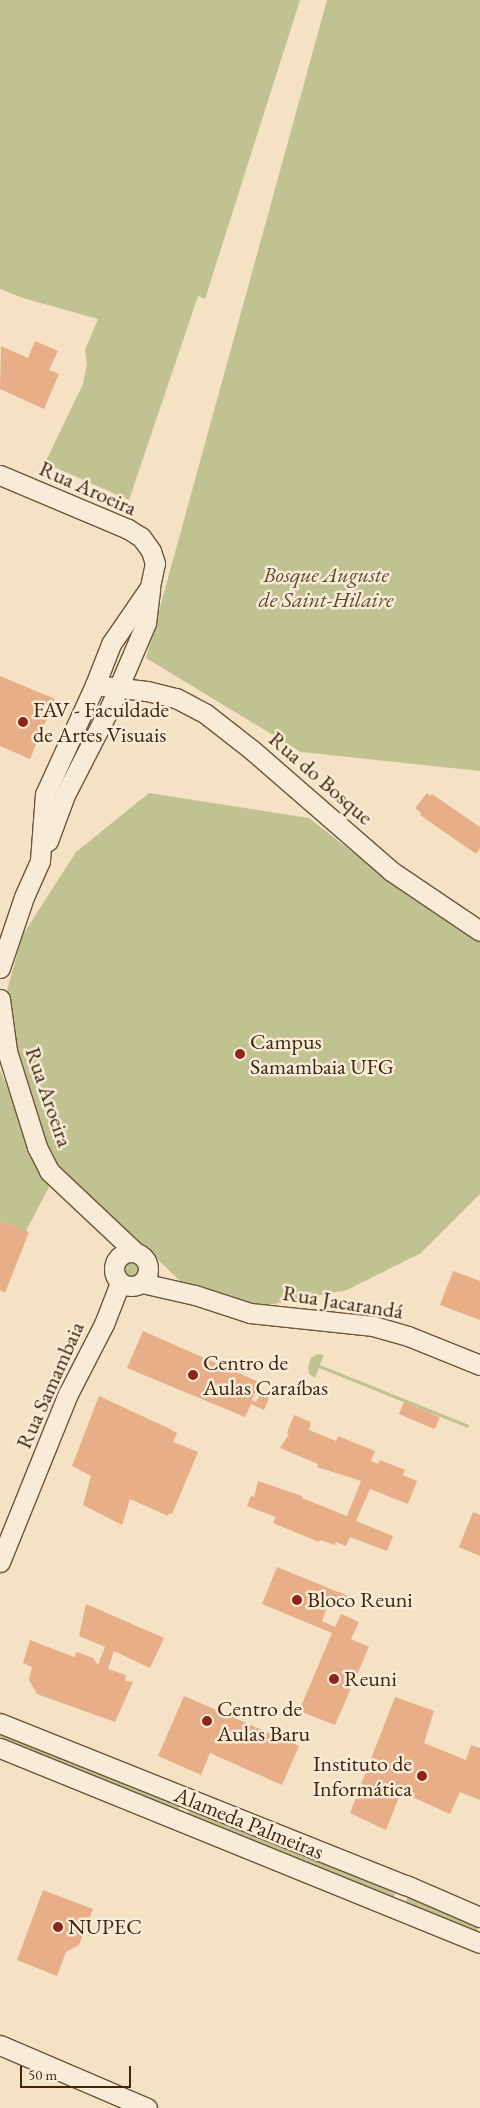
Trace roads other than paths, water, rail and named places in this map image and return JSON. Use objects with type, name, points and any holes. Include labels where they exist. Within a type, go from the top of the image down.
[{"type":"street","name":"Rua Aroeira","points":[[0,475],[128,529],[141,537],[151,551],[155,563],[150,587],[111,644],[95,685],[45,794],[40,861],[24,896],[0,968]]},
{"type":"street","points":[[40,861],[65,795],[118,689],[146,623],[150,587]]},
{"type":"street","points":[[95,685],[118,689]]},
{"type":"street","name":"Rua do Bosque","points":[[118,689],[147,691],[176,698],[206,714],[252,750],[391,871],[480,931]]},
{"type":"street","name":"Rua Aroeira","points":[[0,999],[7,1050],[37,1146],[50,1171],[101,1218],[134,1257]]},
{"type":"street","points":[[134,1257],[114,1267],[114,1273],[120,1283],[131,1287],[142,1283],[196,1295]]},
{"type":"street","points":[[134,1257],[148,1274],[142,1283]]},
{"type":"street","points":[[134,1257],[196,1295]]},
{"type":"street","name":"Rua Samambaia","points":[[0,1562],[68,1394],[104,1324],[120,1283]]},
{"type":"street","name":"Rua Jacarandá","points":[[196,1295],[250,1313],[373,1326],[408,1336],[480,1365]]},
{"type":"street","name":"Alameda Palmeiras","points":[[0,1723],[406,1885],[480,1917]]},
{"type":"street","name":"Alameda Palmeiras","points":[[0,1748],[480,1943]]},
{"type":"street","points":[[0,2045],[147,2108]]},
{"type":"place","name":"FAV - Faculdade de Artes Visuais","points":[[23,722]]},
{"type":"place","name":"Campus Samambaia UFG","points":[[240,1054]]},
{"type":"place","name":"Centro de Aulas Caraíbas","points":[[193,1375]]},
{"type":"place","name":"Bloco Reuni","points":[[297,1600]]},
{"type":"place","name":"Reuni","points":[[334,1679]]},
{"type":"place","name":"Centro de Aulas Baru","points":[[207,1721]]},
{"type":"place","name":"Instituto de Informática","points":[[422,1776]]},
{"type":"place","name":"NUPEC","points":[[58,1927]]},
{"type":"park label","name":"Bosque Auguste de Saint-Hilaire","points":[[326,586]]}]
